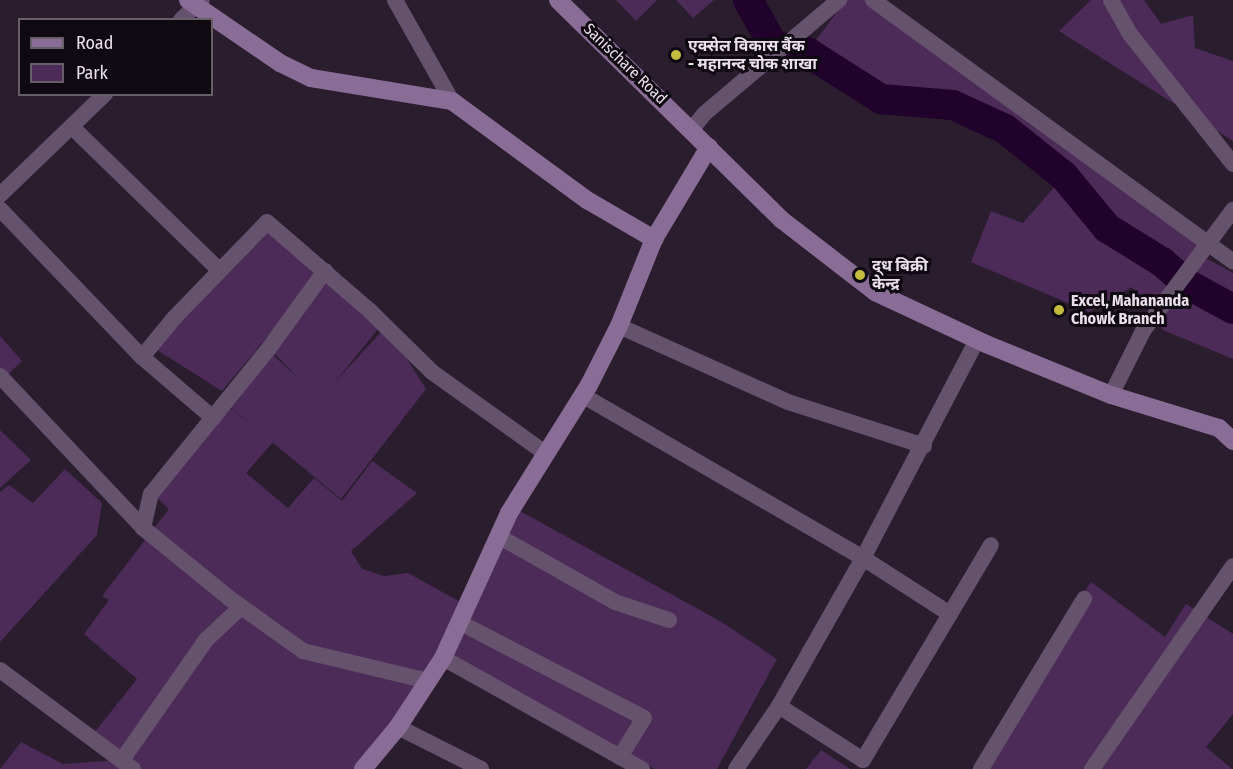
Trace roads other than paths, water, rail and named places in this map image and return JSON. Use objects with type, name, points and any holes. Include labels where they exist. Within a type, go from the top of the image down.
[{"type":"street","points":[[395,0],[452,101],[587,200],[654,239]]},
{"type":"street","name":"Sanischare Road","points":[[558,0],[692,129],[782,220],[828,259],[875,292],[977,340],[1111,394],[1219,428],[1233,441]]},
{"type":"street","points":[[692,129],[766,60],[839,0]]},
{"type":"street","points":[[873,0],[1209,242],[1233,262]]},
{"type":"street","points":[[1112,0],[1130,34],[1233,164]]},
{"type":"street","points":[[182,18],[195,2],[280,63],[311,78],[452,101]]},
{"type":"street","points":[[0,195],[103,96]]},
{"type":"street","points":[[72,127],[220,271]]},
{"type":"street","points":[[363,769],[398,727],[443,658],[498,536],[545,453],[582,395],[619,326],[654,239],[709,147]]},
{"type":"street","points":[[0,209],[142,357],[213,418]]},
{"type":"street","points":[[1111,394],[1143,331],[1176,290],[1233,210]]},
{"type":"street","points":[[142,357],[267,222],[324,271],[432,372],[545,453]]},
{"type":"street","points":[[143,528],[151,494],[213,418],[324,271]]},
{"type":"street","points":[[619,326],[788,402],[924,446]]},
{"type":"street","points":[[736,769],[779,706],[863,558],[924,446],[977,340]]},
{"type":"street","points":[[0,376],[143,528],[241,607],[303,651],[428,681]]},
{"type":"street","points":[[582,395],[863,558],[950,614]]},
{"type":"street","points":[[498,536],[615,602],[669,620]]},
{"type":"street","points":[[779,706],[865,766],[991,545]]},
{"type":"street","points":[[1092,769],[1218,582],[1233,566]]},
{"type":"street","points":[[981,769],[1084,599]]},
{"type":"street","points":[[0,670],[128,765],[206,640],[241,607]]},
{"type":"street","points":[[459,621],[644,718],[620,757]]},
{"type":"street","points":[[443,658],[642,769]]},
{"type":"street","points":[[398,727],[481,769]]},
{"type":"waterway","points":[[748,0],[773,45],[807,52],[881,99],[953,105],[1005,129],[1064,176],[1107,228],[1162,262],[1187,284],[1233,309]]},
{"type":"place","name":"एक्सेल विकास बैंक - महानन्द चोक शाखा","points":[[676,55]]},
{"type":"place","name":"दूध बिक्री केन्द्र","points":[[860,275]]},
{"type":"place","name":"Excel, Mahananda Chowk Branch","points":[[1059,310]]}]
